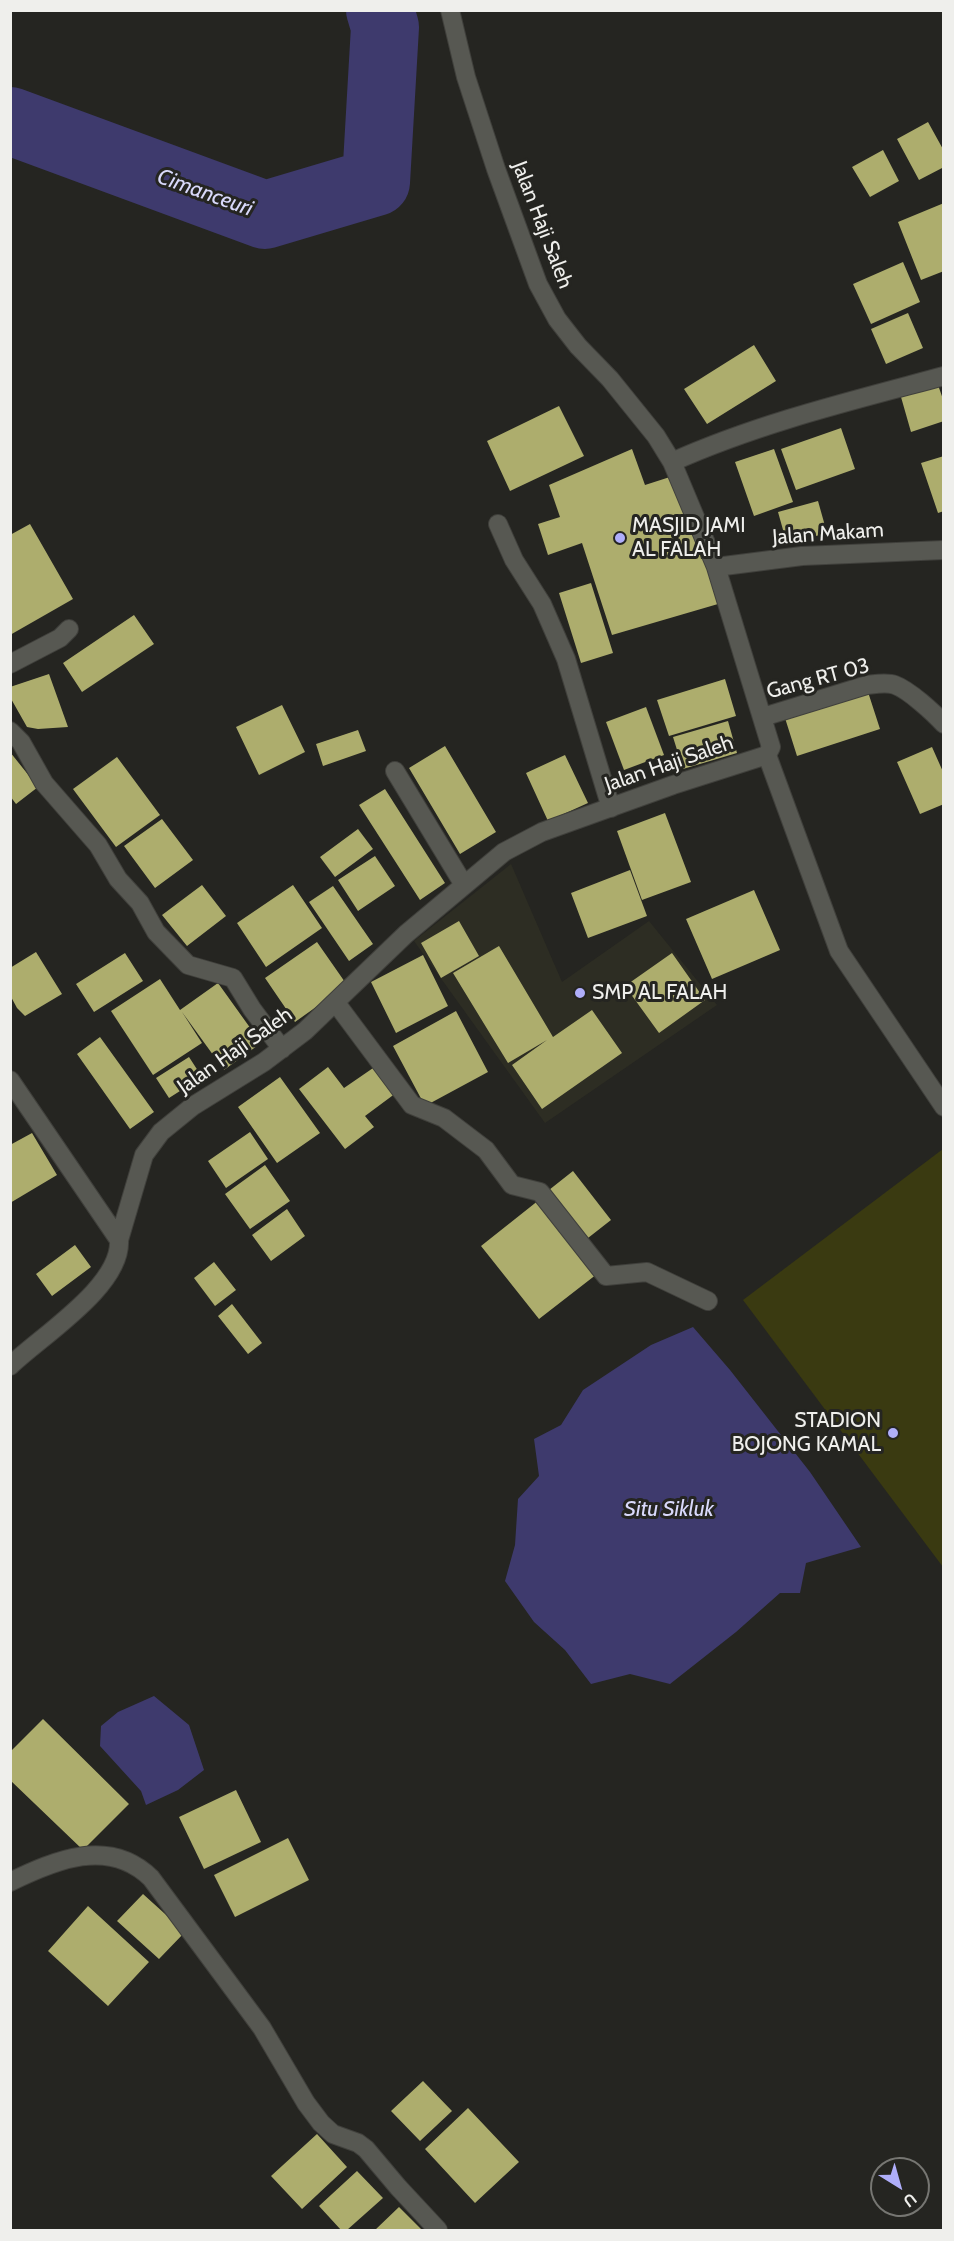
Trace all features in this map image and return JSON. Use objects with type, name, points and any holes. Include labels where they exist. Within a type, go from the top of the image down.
[{"type":"street","name":"Jalan Haji Saleh","points":[[10,1366],[101,1285],[112,1269],[120,1251],[119,1240],[144,1155],[161,1132],[193,1106],[282,1049],[336,1003],[406,934],[504,852],[542,832],[673,785],[767,755],[771,747],[716,567],[672,462],[656,436],[617,387],[556,319],[538,284],[496,169],[466,77],[450,10]]},
{"type":"street","points":[[672,462],[718,441],[815,410],[944,376]]},
{"type":"street","points":[[498,524],[514,560],[542,604],[566,659],[611,808]]},
{"type":"street","name":"Jalan Makam","points":[[716,567],[802,556],[944,550]]},
{"type":"street","points":[[10,664],[60,638],[69,629]]},
{"type":"street","name":"Gang RT 03","points":[[763,717],[867,685],[882,684],[896,685],[933,711],[944,723]]},
{"type":"street","points":[[10,731],[21,742],[44,783],[98,846],[118,879],[140,903],[156,932],[188,965],[233,978],[252,1009],[282,1049]]},
{"type":"street","points":[[767,755],[838,951],[944,1107]]},
{"type":"street","points":[[395,771],[464,885]]},
{"type":"street","points":[[336,1003],[412,1106],[444,1118],[486,1150],[512,1185],[540,1192],[606,1276],[647,1272],[708,1301]]},
{"type":"street","points":[[10,1080],[119,1240]]},
{"type":"street","points":[[10,1882],[41,1867],[73,1857],[111,1857],[138,1866],[151,1878],[262,2028],[306,2103],[321,2122],[333,2134],[358,2142],[366,2149],[438,2230]]},
{"type":"shaded area","name":"SMP AL FALAH","points":[[511,864],[562,982],[649,921],[717,1005],[545,1123],[414,941]]},
{"type":"shaded area","name":"STADION BOJONG KAMAL","points":[[943,1149],[943,1567],[743,1300]]},
{"type":"water","name":"Situ Sikluk","points":[[693,1327],[810,1472],[861,1547],[806,1563],[800,1593],[780,1593],[736,1632],[670,1684],[630,1674],[591,1684],[565,1650],[534,1622],[505,1581],[515,1545],[518,1499],[539,1476],[534,1439],[561,1425],[583,1390],[651,1345]]},
{"type":"water","points":[[154,1696],[189,1725],[204,1770],[178,1790],[146,1805],[141,1791],[100,1746],[101,1726],[118,1712]]},
{"type":"building","points":[[928,122],[944,151],[944,167],[919,180],[897,139]]},
{"type":"building","points":[[883,150],[899,181],[870,197],[852,167]]},
{"type":"building","points":[[944,203],[944,271],[921,280],[898,222]]},
{"type":"building","points":[[903,262],[920,302],[871,324],[853,284]]},
{"type":"building","points":[[908,313],[923,348],[886,364],[871,329]]},
{"type":"building","points":[[754,345],[776,381],[707,424],[684,389]]},
{"type":"building","points":[[938,385],[944,402],[944,421],[911,432],[901,397]]},
{"type":"building","points":[[559,406],[584,456],[510,491],[487,441]]},
{"type":"building","points":[[841,428],[855,469],[796,490],[781,449]]},
{"type":"building","name":"MASJID JAMI AL FALAH","points":[[632,449],[645,485],[673,476],[689,532],[695,531],[701,559],[707,558],[718,604],[612,635],[582,543],[548,555],[538,524],[560,517],[549,485]]},
{"type":"building","points":[[774,449],[793,502],[754,516],[735,462]]},
{"type":"building","points":[[944,456],[944,511],[938,513],[921,463]]},
{"type":"building","points":[[818,501],[827,533],[787,544],[778,512]]},
{"type":"building","points":[[30,524],[73,599],[10,635],[10,535]]},
{"type":"building","points":[[591,583],[613,653],[581,663],[559,593]]},
{"type":"building","points":[[134,615],[154,644],[82,692],[63,663]]},
{"type":"building","points":[[49,674],[68,727],[38,729],[27,727],[10,697],[10,687]]},
{"type":"building","points":[[725,679],[736,716],[669,736],[657,700]]},
{"type":"building","points":[[868,692],[880,729],[797,756],[785,718]]},
{"type":"building","points":[[282,705],[305,752],[259,775],[236,727]]},
{"type":"building","points":[[646,707],[664,755],[624,770],[606,722]]},
{"type":"building","points":[[728,721],[737,753],[683,769],[673,737]]},
{"type":"building","points":[[358,730],[366,751],[323,766],[316,744]]},
{"type":"building","points":[[445,746],[496,832],[460,854],[409,768]]},
{"type":"building","points":[[932,747],[944,774],[944,804],[920,814],[897,762]]},
{"type":"building","points":[[10,752],[38,787],[16,804],[10,796]]},
{"type":"building","points":[[565,755],[588,803],[548,821],[526,773]]},
{"type":"building","points":[[117,757],[160,815],[116,847],[73,789]]},
{"type":"building","points":[[385,789],[445,883],[420,900],[359,805]]},
{"type":"building","points":[[665,813],[691,882],[642,900],[617,831]]},
{"type":"building","points":[[162,819],[193,860],[155,888],[124,846]]},
{"type":"building","points":[[358,829],[373,849],[335,877],[320,857]]},
{"type":"building","points":[[375,856],[395,886],[358,911],[338,880]]},
{"type":"building","points":[[630,870],[647,916],[588,938],[571,893]]},
{"type":"building","points":[[202,885],[226,916],[187,946],[162,915]]},
{"type":"building","points":[[293,885],[322,928],[266,967],[237,923]]},
{"type":"building","points":[[333,886],[373,944],[349,961],[309,902]]},
{"type":"building","points":[[754,890],[780,950],[712,979],[686,919]]},
{"type":"building","points":[[459,921],[479,956],[441,978],[421,943]]},
{"type":"building","points":[[317,942],[347,985],[295,1022],[265,978]]},
{"type":"building","points":[[499,946],[553,1037],[592,1010],[622,1053],[542,1109],[512,1065],[547,1040],[508,1063],[453,973]]},
{"type":"building","points":[[36,952],[62,994],[25,1016],[17,1008],[10,995],[10,968]]},
{"type":"building","points":[[125,953],[143,981],[94,1012],[76,984]]},
{"type":"building","points":[[672,953],[705,1000],[659,1033],[625,986]]},
{"type":"building","points":[[423,955],[448,1006],[396,1033],[371,982]]},
{"type":"building","points":[[160,979],[180,1010],[218,983],[261,1043],[224,1070],[182,1012],[202,1043],[153,1075],[111,1011]]},
{"type":"building","points":[[456,1011],[488,1072],[425,1106],[393,1046]]},
{"type":"building","points":[[100,1037],[154,1112],[130,1129],[77,1054]]},
{"type":"building","points":[[189,1057],[202,1077],[169,1098],[156,1078]]},
{"type":"building","points":[[376,1066],[396,1093],[365,1116],[374,1127],[345,1149],[299,1089],[328,1067],[344,1088]]},
{"type":"building","points":[[280,1077],[320,1133],[277,1163],[238,1107]]},
{"type":"building","points":[[250,1132],[268,1159],[226,1188],[208,1161]]},
{"type":"building","points":[[32,1133],[57,1175],[10,1203],[10,1145]]},
{"type":"building","points":[[265,1165],[290,1201],[250,1229],[225,1194]]},
{"type":"building","points":[[573,1171],[611,1220],[588,1238],[549,1190]]},
{"type":"building","points":[[539,1200],[597,1274],[539,1319],[481,1246]]},
{"type":"building","points":[[287,1209],[305,1236],[271,1261],[252,1235]]},
{"type":"building","points":[[75,1245],[91,1267],[52,1296],[36,1274]]},
{"type":"building","points":[[214,1262],[236,1290],[215,1306],[194,1278]]},
{"type":"building","points":[[232,1304],[262,1343],[248,1354],[218,1316]]},
{"type":"building","points":[[43,1719],[129,1804],[83,1850],[10,1780],[10,1752]]},
{"type":"building","points":[[236,1790],[261,1842],[204,1869],[179,1817]]},
{"type":"building","points":[[288,1838],[309,1880],[235,1917],[214,1875]]},
{"type":"building","points":[[143,1894],[185,1932],[159,1959],[117,1921]]},
{"type":"building","points":[[88,1906],[149,1962],[108,2006],[48,1951]]},
{"type":"building","points":[[423,2081],[452,2111],[420,2141],[391,2111]]},
{"type":"building","points":[[468,2108],[519,2162],[475,2203],[425,2149]]},
{"type":"building","points":[[317,2134],[347,2167],[302,2209],[271,2176]]},
{"type":"building","points":[[357,2171],[383,2198],[347,2230],[341,2230],[319,2206]]},
{"type":"building","points":[[399,2207],[422,2230],[375,2230]]},
{"type":"waterway","name":"Cimanceuri","points":[[10,121],[265,215],[376,182],[385,27],[380,10]]},
{"type":"place","name":"MASJID JAMI AL FALAH","points":[[620,538]]},
{"type":"place","name":"SMP AL FALAH","points":[[580,993]]},
{"type":"place","name":"STADION BOJONG KAMAL","points":[[893,1433]]}]
